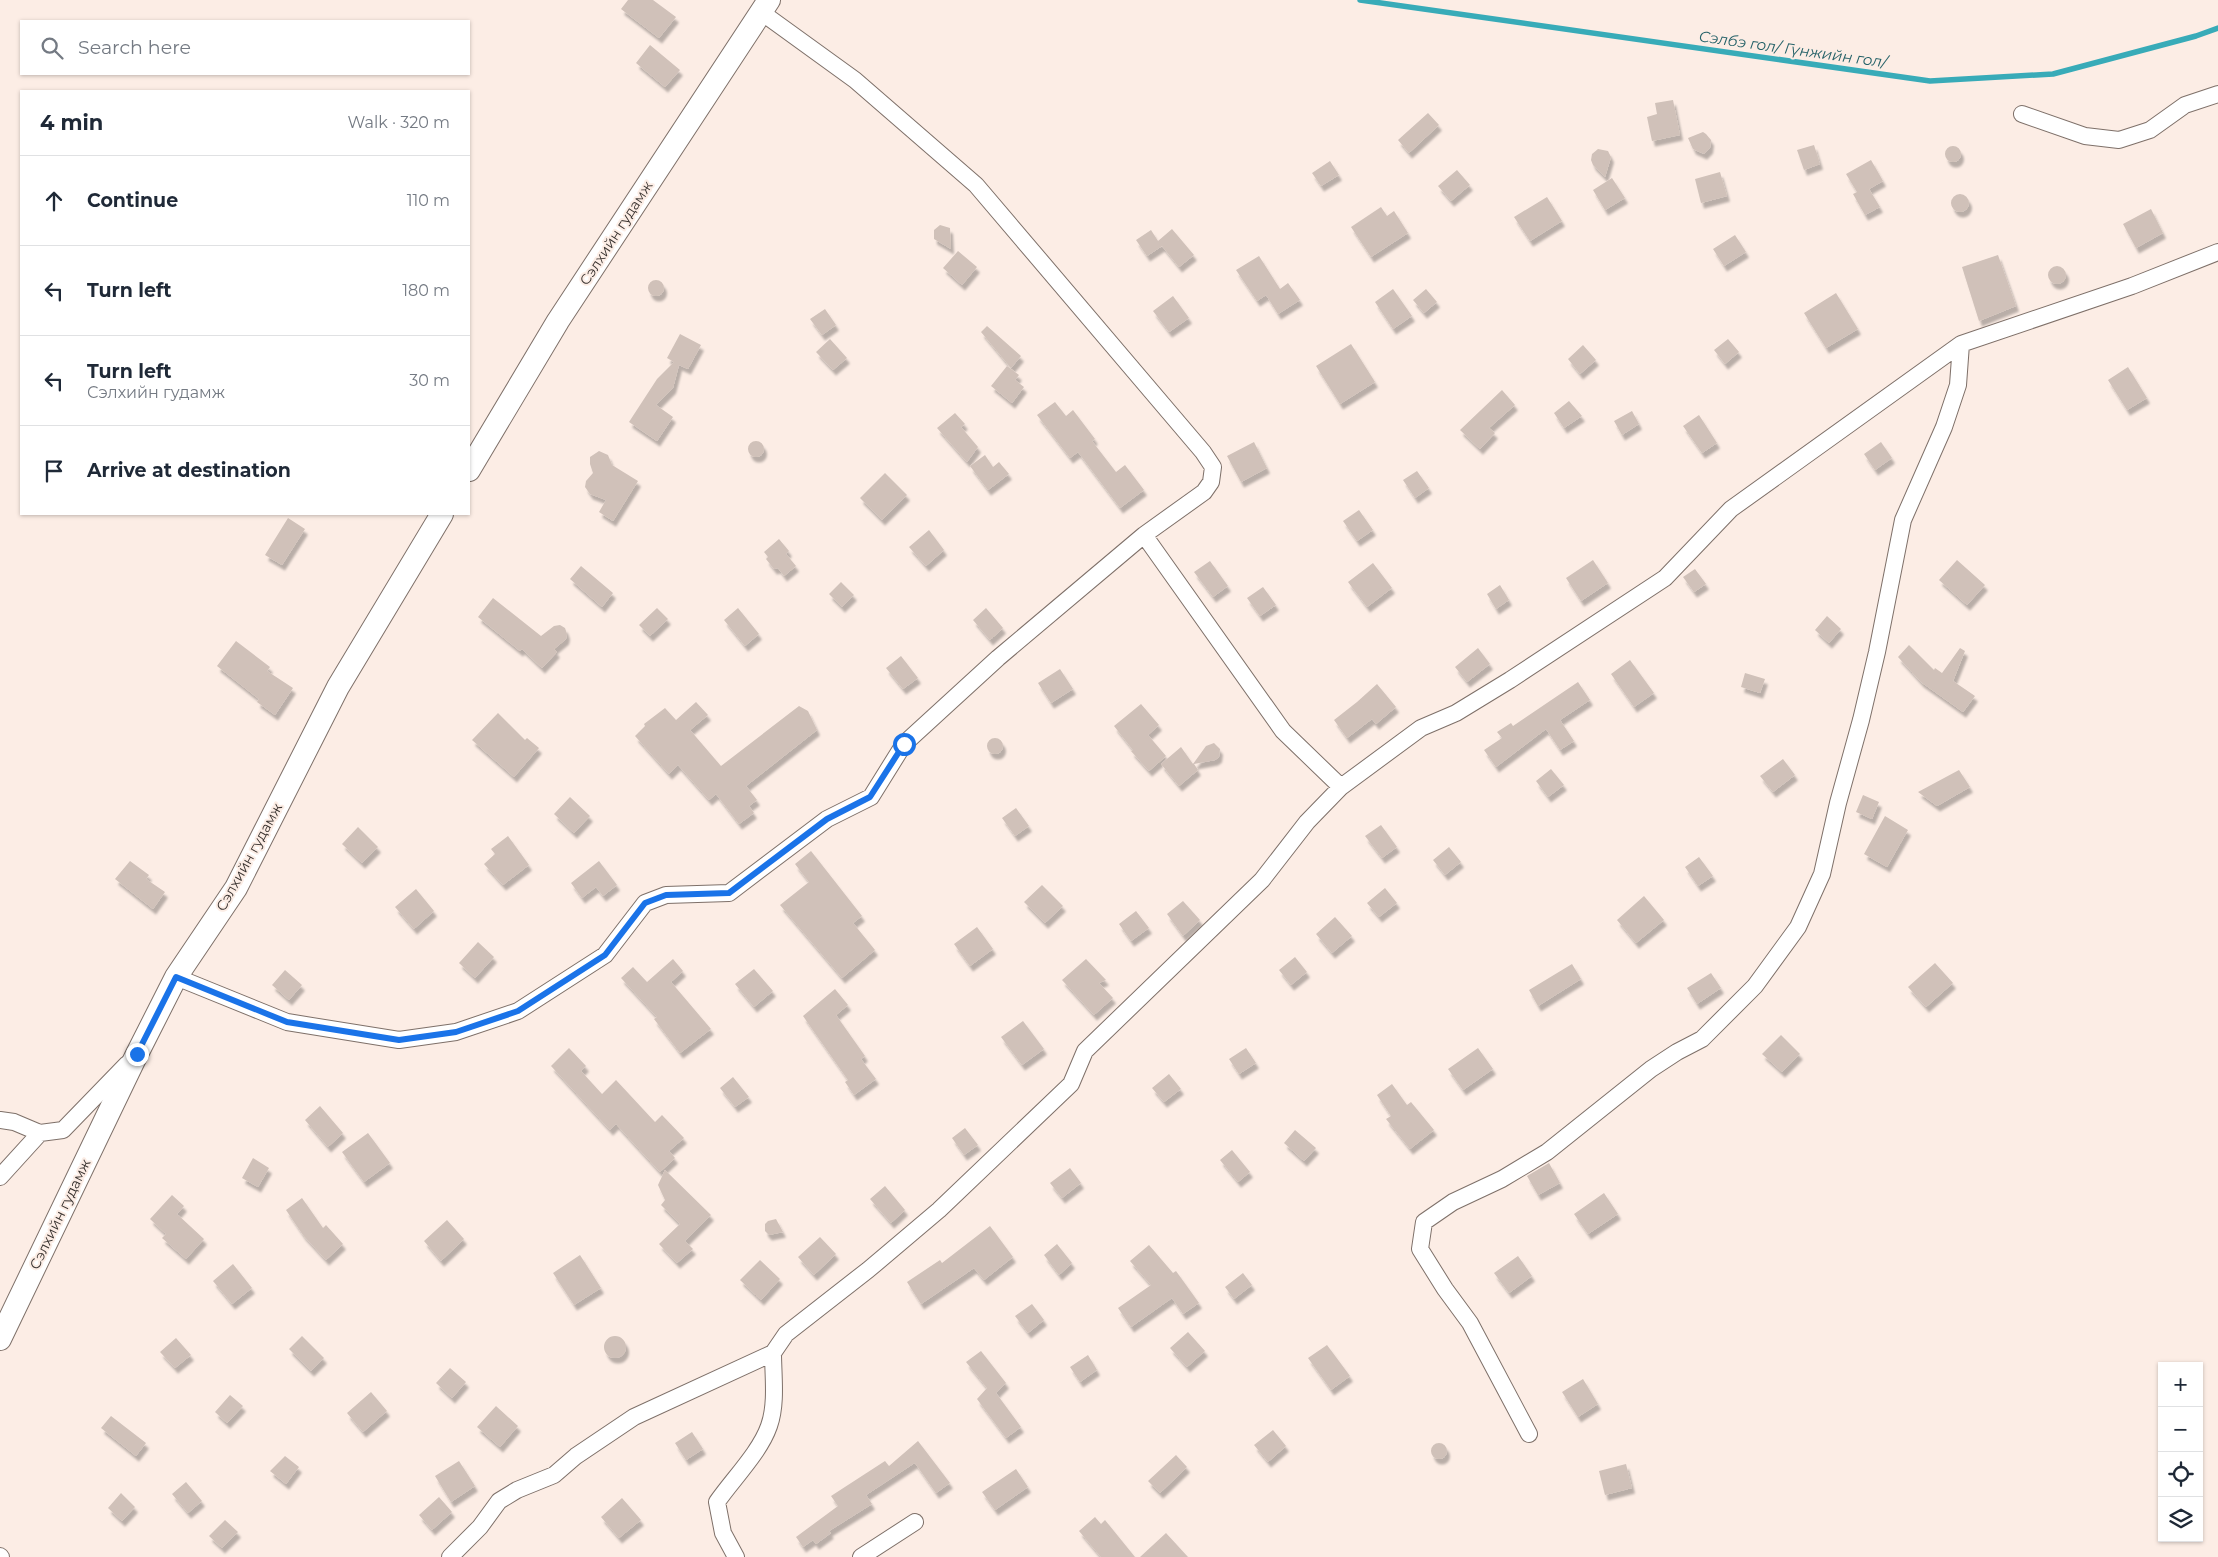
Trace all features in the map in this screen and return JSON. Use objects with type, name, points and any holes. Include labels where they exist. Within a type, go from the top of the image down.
[{"type":"main road","name":"Сэлхийн гудамж","points":[[470,468],[558,322],[765,6]]},
{"type":"main road","name":"Сэлхийн гудамж","points":[[0,1339],[176,977],[236,888],[338,687],[441,515]]},
{"type":"street","points":[[176,977],[287,1022],[399,1040],[456,1032],[518,1011],[605,955],[645,903],[666,895],[729,893],[827,819],[870,797],[904,744],[998,658],[1144,535],[1204,492],[1211,482],[1213,467],[1203,452],[976,185],[855,80],[765,6]]},
{"type":"street","points":[[2022,114],[2086,136],[2119,140],[2150,130],[2185,105],[2218,94]]},
{"type":"street","points":[[450,1557],[480,1527],[499,1501],[517,1490],[554,1475],[576,1456],[634,1417],[773,1353],[786,1334],[868,1270],[939,1210],[1071,1084],[1085,1051],[1262,880],[1307,822],[1341,787],[1421,728],[1456,713],[1510,680],[1665,578],[1731,509],[1961,344],[2132,286],[2218,252]]},
{"type":"street","points":[[1529,1434],[1470,1323],[1445,1289],[1420,1249],[1424,1222],[1453,1202],[1502,1179],[1547,1152],[1651,1069],[1702,1039],[1755,986],[1798,927],[1822,874],[1838,803],[1861,720],[1877,652],[1903,520],[1950,410],[1958,385],[1961,344]]},
{"type":"street","points":[[1144,535],[1283,731],[1341,787]]},
{"type":"street","points":[[0,1120],[14,1122],[40,1133],[63,1130],[137,1054]]},
{"type":"street","points":[[0,1177],[40,1133]]},
{"type":"street","points":[[736,1557],[723,1533],[717,1502],[760,1444],[770,1425],[773,1353]]},
{"type":"street","points":[[861,1557],[915,1522]]},
{"type":"building","points":[[628,0],[653,0],[676,17],[659,38],[621,9]]},
{"type":"building","points":[[650,45],[680,70],[665,87],[636,63]]},
{"type":"building","points":[[1673,100],[1680,135],[1652,141],[1647,117],[1657,114],[1655,103]]},
{"type":"building","points":[[1428,113],[1439,125],[1409,153],[1398,140]]},
{"type":"building","points":[[1703,132],[1711,140],[1710,148],[1704,154],[1693,149],[1688,138]]},
{"type":"building","points":[[1814,145],[1820,164],[1804,170],[1797,150]]},
{"type":"building","points":[[1953,146],[1959,148],[1961,154],[1959,160],[1953,162],[1947,160],[1945,154],[1947,148]]},
{"type":"building","points":[[1598,149],[1608,151],[1611,157],[1605,177],[1593,165],[1591,160],[1592,154]]},
{"type":"building","points":[[1871,160],[1883,181],[1869,189],[1880,207],[1865,215],[1853,194],[1857,192],[1846,174]]},
{"type":"building","points":[[1330,161],[1339,175],[1321,186],[1312,173]]},
{"type":"building","points":[[1457,170],[1470,185],[1451,201],[1438,186]]},
{"type":"building","points":[[1720,172],[1727,196],[1701,203],[1695,179]]},
{"type":"building","points":[[1612,178],[1625,198],[1605,210],[1593,190]]},
{"type":"building","points":[[1956,194],[1964,194],[1969,199],[1967,210],[1956,212],[1951,207],[1951,199]]},
{"type":"building","points":[[1547,197],[1562,221],[1530,241],[1514,217]]},
{"type":"building","points":[[1381,207],[1387,216],[1394,211],[1408,233],[1371,257],[1351,227]]},
{"type":"building","points":[[2151,209],[2163,233],[2136,248],[2123,224]]},
{"type":"building","points":[[940,225],[950,228],[951,249],[934,239],[934,230]]},
{"type":"building","points":[[1172,229],[1194,255],[1179,267],[1162,246],[1147,256],[1136,240],[1151,230],[1158,241]]},
{"type":"building","points":[[1735,235],[1746,252],[1724,266],[1713,249]]},
{"type":"building","points":[[958,251],[977,267],[962,285],[943,268]]},
{"type":"building","points":[[1998,255],[2016,306],[1979,321],[1962,267]]},
{"type":"building","points":[[1259,256],[1280,289],[1288,283],[1300,300],[1278,314],[1266,295],[1257,301],[1236,270]]},
{"type":"building","points":[[2053,266],[2061,266],[2066,271],[2064,282],[2053,284],[2048,279],[2048,271]]},
{"type":"building","points":[[653,280],[659,280],[664,285],[662,294],[653,296],[648,291],[648,285]]},
{"type":"building","points":[[1393,289],[1412,316],[1393,329],[1375,302]]},
{"type":"building","points":[[1426,289],[1437,302],[1424,313],[1413,300]]},
{"type":"building","points":[[1836,293],[1858,329],[1826,348],[1804,313]]},
{"type":"building","points":[[1173,296],[1189,318],[1169,332],[1153,311]]},
{"type":"building","points":[[825,309],[836,325],[822,335],[810,319]]},
{"type":"building","points":[[987,326],[1021,356],[1011,368],[981,332]]},
{"type":"building","points":[[680,334],[701,345],[688,369],[679,365],[673,388],[656,405],[673,417],[657,441],[629,422],[657,379],[674,362],[667,358]]},
{"type":"building","points":[[830,339],[847,358],[833,370],[816,352]]},
{"type":"building","points":[[1728,339],[1739,352],[1725,364],[1714,350]]},
{"type":"building","points":[[1351,344],[1375,382],[1340,404],[1316,366]]},
{"type":"building","points":[[1583,345],[1596,360],[1580,374],[1568,359]]},
{"type":"building","points":[[1007,366],[1019,375],[1015,380],[1024,387],[1012,403],[991,386]]},
{"type":"building","points":[[2128,367],[2147,398],[2127,410],[2108,380]]},
{"type":"building","points":[[1502,390],[1515,405],[1489,428],[1495,433],[1480,449],[1460,430]]},
{"type":"building","points":[[1569,401],[1582,416],[1564,428],[1554,413]]},
{"type":"building","points":[[1055,402],[1066,416],[1073,410],[1095,439],[1092,441],[1116,472],[1125,465],[1144,490],[1120,508],[1078,452],[1070,458],[1037,415]]},
{"type":"building","points":[[1632,411],[1639,424],[1622,435],[1614,421]]},
{"type":"building","points":[[955,413],[965,424],[961,427],[978,447],[967,462],[937,428]]},
{"type":"building","points":[[1699,415],[1717,443],[1702,453],[1683,426]]},
{"type":"building","points":[[756,441],[762,443],[764,449],[762,455],[756,457],[750,455],[748,449],[750,443]]},
{"type":"building","points":[[1254,442],[1267,468],[1241,482],[1227,456]]},
{"type":"building","points":[[1881,442],[1892,458],[1875,470],[1864,454]]},
{"type":"building","points":[[599,451],[608,455],[612,465],[638,481],[613,521],[599,512],[606,500],[590,494],[585,487],[586,481],[593,473],[590,457]]},
{"type":"building","points":[[985,455],[993,467],[999,462],[1009,474],[988,490],[970,466]]},
{"type":"building","points":[[1417,471],[1429,488],[1415,498],[1403,480]]},
{"type":"building","points":[[885,473],[907,495],[882,520],[860,498]]},
{"type":"building","points":[[1359,510],[1373,530],[1357,541],[1343,521]]},
{"type":"building","points":[[288,518],[305,529],[282,565],[265,555]]},
{"type":"building","points":[[929,530],[944,550],[926,566],[909,547]]},
{"type":"building","points":[[779,539],[789,551],[786,554],[796,566],[784,576],[778,568],[774,569],[766,559],[768,557],[764,552]]},
{"type":"building","points":[[1593,560],[1608,583],[1581,601],[1566,578]]},
{"type":"building","points":[[1957,560],[1985,585],[1967,605],[1939,580]]},
{"type":"building","points":[[1210,561],[1228,586],[1213,597],[1194,572]]},
{"type":"building","points":[[1373,563],[1392,588],[1367,607],[1348,582]]},
{"type":"building","points":[[581,566],[613,593],[602,607],[570,579]]},
{"type":"building","points":[[1695,569],[1706,584],[1694,592],[1683,577]]},
{"type":"building","points":[[841,582],[854,595],[842,607],[829,594]]},
{"type":"building","points":[[1500,585],[1509,600],[1496,609],[1487,594]]},
{"type":"building","points":[[1263,587],[1276,605],[1260,616],[1247,598]]},
{"type":"building","points":[[493,598],[541,636],[554,626],[560,625],[565,628],[566,639],[554,649],[557,652],[542,668],[522,649],[520,651],[478,617]]},
{"type":"building","points":[[657,608],[668,619],[650,636],[639,625]]},
{"type":"building","points":[[738,608],[759,634],[745,646],[724,620]]},
{"type":"building","points":[[986,608],[1003,628],[990,640],[973,620]]},
{"type":"building","points":[[1827,616],[1841,629],[1829,643],[1815,630]]},
{"type":"building","points":[[236,641],[270,667],[267,671],[293,688],[275,715],[257,702],[259,699],[217,666]]},
{"type":"building","points":[[1909,645],[1934,670],[1935,668],[1942,673],[1960,648],[1965,651],[1953,681],[1975,696],[1963,712],[1921,682],[1898,657]]},
{"type":"building","points":[[1478,648],[1490,664],[1467,682],[1455,667]]},
{"type":"building","points":[[901,656],[918,678],[903,689],[886,668]]},
{"type":"building","points":[[1630,660],[1654,693],[1634,707],[1611,674]]},
{"type":"building","points":[[1060,669],[1073,689],[1051,703],[1038,683]]},
{"type":"building","points":[[1745,673],[1765,679],[1760,693],[1741,687]]},
{"type":"building","points":[[1578,682],[1590,700],[1560,720],[1574,741],[1560,750],[1546,729],[1496,767],[1484,750],[1502,738],[1497,732],[1511,723],[1513,726]]},
{"type":"building","points":[[1377,684],[1396,707],[1376,724],[1372,719],[1347,738],[1334,720]]},
{"type":"building","points":[[696,702],[708,715],[690,730],[721,766],[799,706],[808,711],[817,730],[746,786],[757,800],[749,806],[754,813],[739,824],[716,794],[709,800],[678,765],[669,774],[635,736],[645,726],[644,724],[665,708],[676,720]]},
{"type":"building","points":[[1141,704],[1159,725],[1148,735],[1166,756],[1149,771],[1131,751],[1133,750],[1114,726]]},
{"type":"building","points":[[498,713],[525,740],[527,738],[539,748],[514,777],[472,740]]},
{"type":"building","points":[[995,738],[1001,740],[1003,746],[1001,752],[995,754],[989,752],[987,746],[989,740]]},
{"type":"building","points":[[1214,743],[1220,749],[1219,757],[1215,760],[1194,764],[1198,770],[1179,786],[1161,764],[1181,747],[1193,764],[1206,746]]},
{"type":"building","points":[[1783,759],[1795,775],[1773,792],[1760,776]]},
{"type":"building","points":[[1551,769],[1564,785],[1548,797],[1536,781]]},
{"type":"building","points":[[1959,770],[1970,787],[1937,806],[1918,792]]},
{"type":"building","points":[[1863,795],[1879,802],[1872,819],[1856,812]]},
{"type":"building","points":[[570,797],[590,816],[574,833],[554,814]]},
{"type":"building","points":[[1016,808],[1029,826],[1015,836],[1002,818]]},
{"type":"building","points":[[1885,816],[1908,830],[1887,867],[1864,854]]},
{"type":"building","points":[[1381,825],[1397,847],[1382,858],[1365,836]]},
{"type":"building","points":[[358,827],[378,847],[362,863],[342,844]]},
{"type":"building","points":[[508,836],[529,865],[503,885],[484,864],[495,854],[491,849]]},
{"type":"building","points":[[1449,847],[1461,862],[1445,875],[1433,860]]},
{"type":"building","points":[[811,851],[862,916],[853,923],[875,950],[842,978],[780,905],[809,882],[795,864]]},
{"type":"building","points":[[1699,857],[1713,876],[1698,886],[1685,867]]},
{"type":"building","points":[[130,861],[149,875],[146,879],[165,892],[153,909],[115,879]]},
{"type":"building","points":[[599,861],[617,885],[603,896],[596,887],[582,898],[571,883]]},
{"type":"building","points":[[1042,885],[1063,906],[1045,923],[1024,902]]},
{"type":"building","points":[[1385,888],[1397,903],[1379,917],[1367,903]]},
{"type":"building","points":[[416,889],[434,911],[414,929],[395,907]]},
{"type":"building","points":[[1644,896],[1664,920],[1636,943],[1617,920]]},
{"type":"building","points":[[1183,901],[1200,920],[1183,936],[1167,914]]},
{"type":"building","points":[[1136,911],[1149,928],[1131,941],[1119,924]]},
{"type":"building","points":[[1335,917],[1352,936],[1332,953],[1316,934]]},
{"type":"building","points":[[977,927],[993,949],[970,966],[954,944]]},
{"type":"building","points":[[478,942],[494,957],[475,978],[459,963]]},
{"type":"building","points":[[1295,957],[1307,972],[1291,985],[1279,970]]},
{"type":"building","points":[[673,959],[683,971],[671,982],[711,1029],[680,1053],[654,1019],[657,1017],[621,978],[633,967],[647,982]]},
{"type":"building","points":[[1086,959],[1106,980],[1099,983],[1113,998],[1094,1015],[1062,980]]},
{"type":"building","points":[[1935,963],[1953,983],[1926,1007],[1908,987]]},
{"type":"building","points":[[1572,964],[1581,979],[1538,1006],[1529,990]]},
{"type":"building","points":[[754,969],[773,991],[754,1007],[735,984]]},
{"type":"building","points":[[285,970],[302,985],[289,1000],[272,985]]},
{"type":"building","points":[[1711,973],[1721,988],[1697,1004],[1687,988]]},
{"type":"building","points":[[835,989],[848,1005],[836,1015],[865,1056],[861,1059],[876,1079],[854,1095],[845,1082],[848,1080],[803,1016]]},
{"type":"building","points":[[1023,1021],[1044,1049],[1022,1065],[1001,1037]]},
{"type":"building","points":[[1781,1035],[1800,1054],[1782,1072],[1762,1054]]},
{"type":"building","points":[[569,1048],[586,1066],[581,1071],[602,1094],[616,1080],[655,1122],[662,1115],[684,1138],[669,1151],[675,1158],[660,1172],[616,1124],[610,1130],[551,1066]]},
{"type":"building","points":[[1246,1048],[1256,1063],[1239,1074],[1229,1059]]},
{"type":"building","points":[[1478,1048],[1493,1069],[1463,1090],[1448,1069]]},
{"type":"building","points":[[1169,1074],[1181,1089],[1164,1102],[1152,1088]]},
{"type":"building","points":[[733,1077],[749,1097],[735,1107],[720,1088]]},
{"type":"building","points":[[1392,1084],[1407,1105],[1411,1102],[1434,1130],[1410,1149],[1386,1119],[1391,1116],[1377,1095]]},
{"type":"building","points":[[320,1106],[343,1133],[328,1147],[305,1120]]},
{"type":"building","points":[[965,1128],[978,1145],[964,1155],[952,1138]]},
{"type":"building","points":[[1295,1130],[1316,1148],[1304,1161],[1284,1143]]},
{"type":"building","points":[[368,1133],[390,1163],[364,1182],[342,1152]]},
{"type":"building","points":[[1232,1150],[1250,1172],[1238,1182],[1220,1160]]},
{"type":"building","points":[[253,1158],[269,1168],[258,1187],[242,1178]]},
{"type":"building","points":[[1549,1163],[1560,1183],[1538,1195],[1527,1176]]},
{"type":"building","points":[[1070,1168],[1081,1183],[1062,1198],[1050,1183]]},
{"type":"building","points":[[665,1170],[711,1215],[685,1241],[693,1249],[677,1263],[659,1244],[680,1224],[661,1205],[665,1200],[658,1185]]},
{"type":"building","points":[[885,1186],[905,1210],[891,1223],[870,1199]]},
{"type":"building","points":[[1604,1193],[1618,1214],[1588,1234],[1574,1214]]},
{"type":"building","points":[[172,1195],[184,1206],[177,1214],[204,1239],[186,1259],[162,1238],[166,1234],[150,1219]]},
{"type":"building","points":[[302,1198],[323,1228],[326,1225],[343,1244],[326,1260],[303,1235],[286,1210]]},
{"type":"building","points":[[776,1219],[783,1232],[769,1235],[765,1231],[765,1224]]},
{"type":"building","points":[[447,1220],[464,1239],[441,1261],[424,1241]]},
{"type":"building","points":[[990,1226],[1013,1257],[984,1280],[974,1268],[921,1304],[907,1282],[940,1260],[942,1263]]},
{"type":"building","points":[[820,1237],[836,1254],[814,1275],[798,1257]]},
{"type":"building","points":[[1057,1244],[1072,1263],[1059,1275],[1044,1255]]},
{"type":"building","points":[[1149,1245],[1173,1273],[1176,1271],[1199,1303],[1183,1314],[1172,1298],[1131,1327],[1118,1308],[1151,1285],[1130,1261]]},
{"type":"building","points":[[580,1255],[601,1288],[574,1305],[553,1273]]},
{"type":"building","points":[[1518,1256],[1532,1276],[1509,1293],[1494,1273]]},
{"type":"building","points":[[760,1260],[780,1279],[761,1300],[740,1280]]},
{"type":"building","points":[[233,1264],[252,1288],[232,1304],[213,1281]]},
{"type":"building","points":[[1243,1273],[1252,1285],[1234,1299],[1225,1287]]},
{"type":"building","points":[[1032,1304],[1044,1320],[1028,1333],[1015,1316]]},
{"type":"building","points":[[1188,1332],[1205,1351],[1187,1367],[1170,1348]]},
{"type":"building","points":[[302,1336],[324,1358],[311,1371],[289,1349]]},
{"type":"building","points":[[615,1336],[623,1339],[626,1347],[623,1355],[615,1358],[607,1355],[604,1347],[607,1339]]},
{"type":"building","points":[[176,1338],[191,1355],[175,1368],[160,1352]]},
{"type":"building","points":[[1327,1345],[1350,1376],[1331,1390],[1308,1358]]},
{"type":"building","points":[[981,1351],[1006,1383],[996,1393],[1021,1427],[1006,1438],[977,1399],[987,1388],[966,1362]]},
{"type":"building","points":[[1088,1355],[1097,1370],[1080,1382],[1070,1367]]},
{"type":"building","points":[[450,1368],[466,1382],[452,1398],[436,1383]]},
{"type":"building","points":[[1583,1379],[1598,1404],[1578,1417],[1562,1392]]},
{"type":"building","points":[[371,1392],[387,1411],[363,1432],[347,1413]]},
{"type":"building","points":[[230,1395],[243,1406],[227,1423],[215,1412]]},
{"type":"building","points":[[496,1406],[518,1426],[500,1447],[477,1427]]},
{"type":"building","points":[[111,1416],[146,1443],[136,1456],[101,1428]]},
{"type":"building","points":[[1273,1430],[1286,1446],[1268,1462],[1254,1445]]},
{"type":"building","points":[[692,1432],[703,1449],[686,1460],[675,1443]]},
{"type":"building","points":[[918,1441],[950,1483],[936,1493],[915,1463],[866,1495],[872,1504],[829,1531],[831,1533],[816,1544],[813,1540],[803,1547],[796,1537],[838,1506],[831,1496],[885,1461],[889,1466]]},
{"type":"building","points":[[1439,1443],[1445,1445],[1447,1451],[1445,1457],[1439,1459],[1433,1457],[1431,1451],[1433,1445]]},
{"type":"building","points":[[1176,1455],[1187,1467],[1160,1493],[1148,1481]]},
{"type":"building","points":[[285,1456],[299,1467],[286,1484],[270,1471]]},
{"type":"building","points":[[459,1461],[475,1486],[451,1502],[435,1476]]},
{"type":"building","points":[[1626,1464],[1632,1488],[1605,1495],[1599,1471]]},
{"type":"building","points":[[1016,1469],[1028,1487],[995,1510],[982,1492]]},
{"type":"building","points":[[186,1482],[202,1501],[188,1513],[172,1494]]},
{"type":"building","points":[[121,1493],[135,1507],[122,1521],[108,1508]]},
{"type":"building","points":[[439,1497],[452,1512],[432,1530],[419,1515]]},
{"type":"building","points":[[622,1498],[641,1520],[619,1538],[601,1517]]},
{"type":"building","points":[[1095,1517],[1101,1524],[1105,1520],[1135,1557],[1101,1557],[1079,1531]]},
{"type":"building","points":[[225,1520],[238,1532],[222,1548],[209,1536]]},
{"type":"building","points":[[1166,1533],[1188,1557],[1140,1557]]},
{"type":"waterway","name":"Сэлбэ гол/ Гүнжийн гол/","points":[[1360,0],[1930,81],[2053,74],[2196,36],[2218,28]]},
{"type":"route","points":[[137,1054],[176,977],[287,1022],[399,1040],[456,1032],[518,1011],[605,955],[645,903],[666,895],[729,893],[827,819],[870,797],[904,744]]}]
